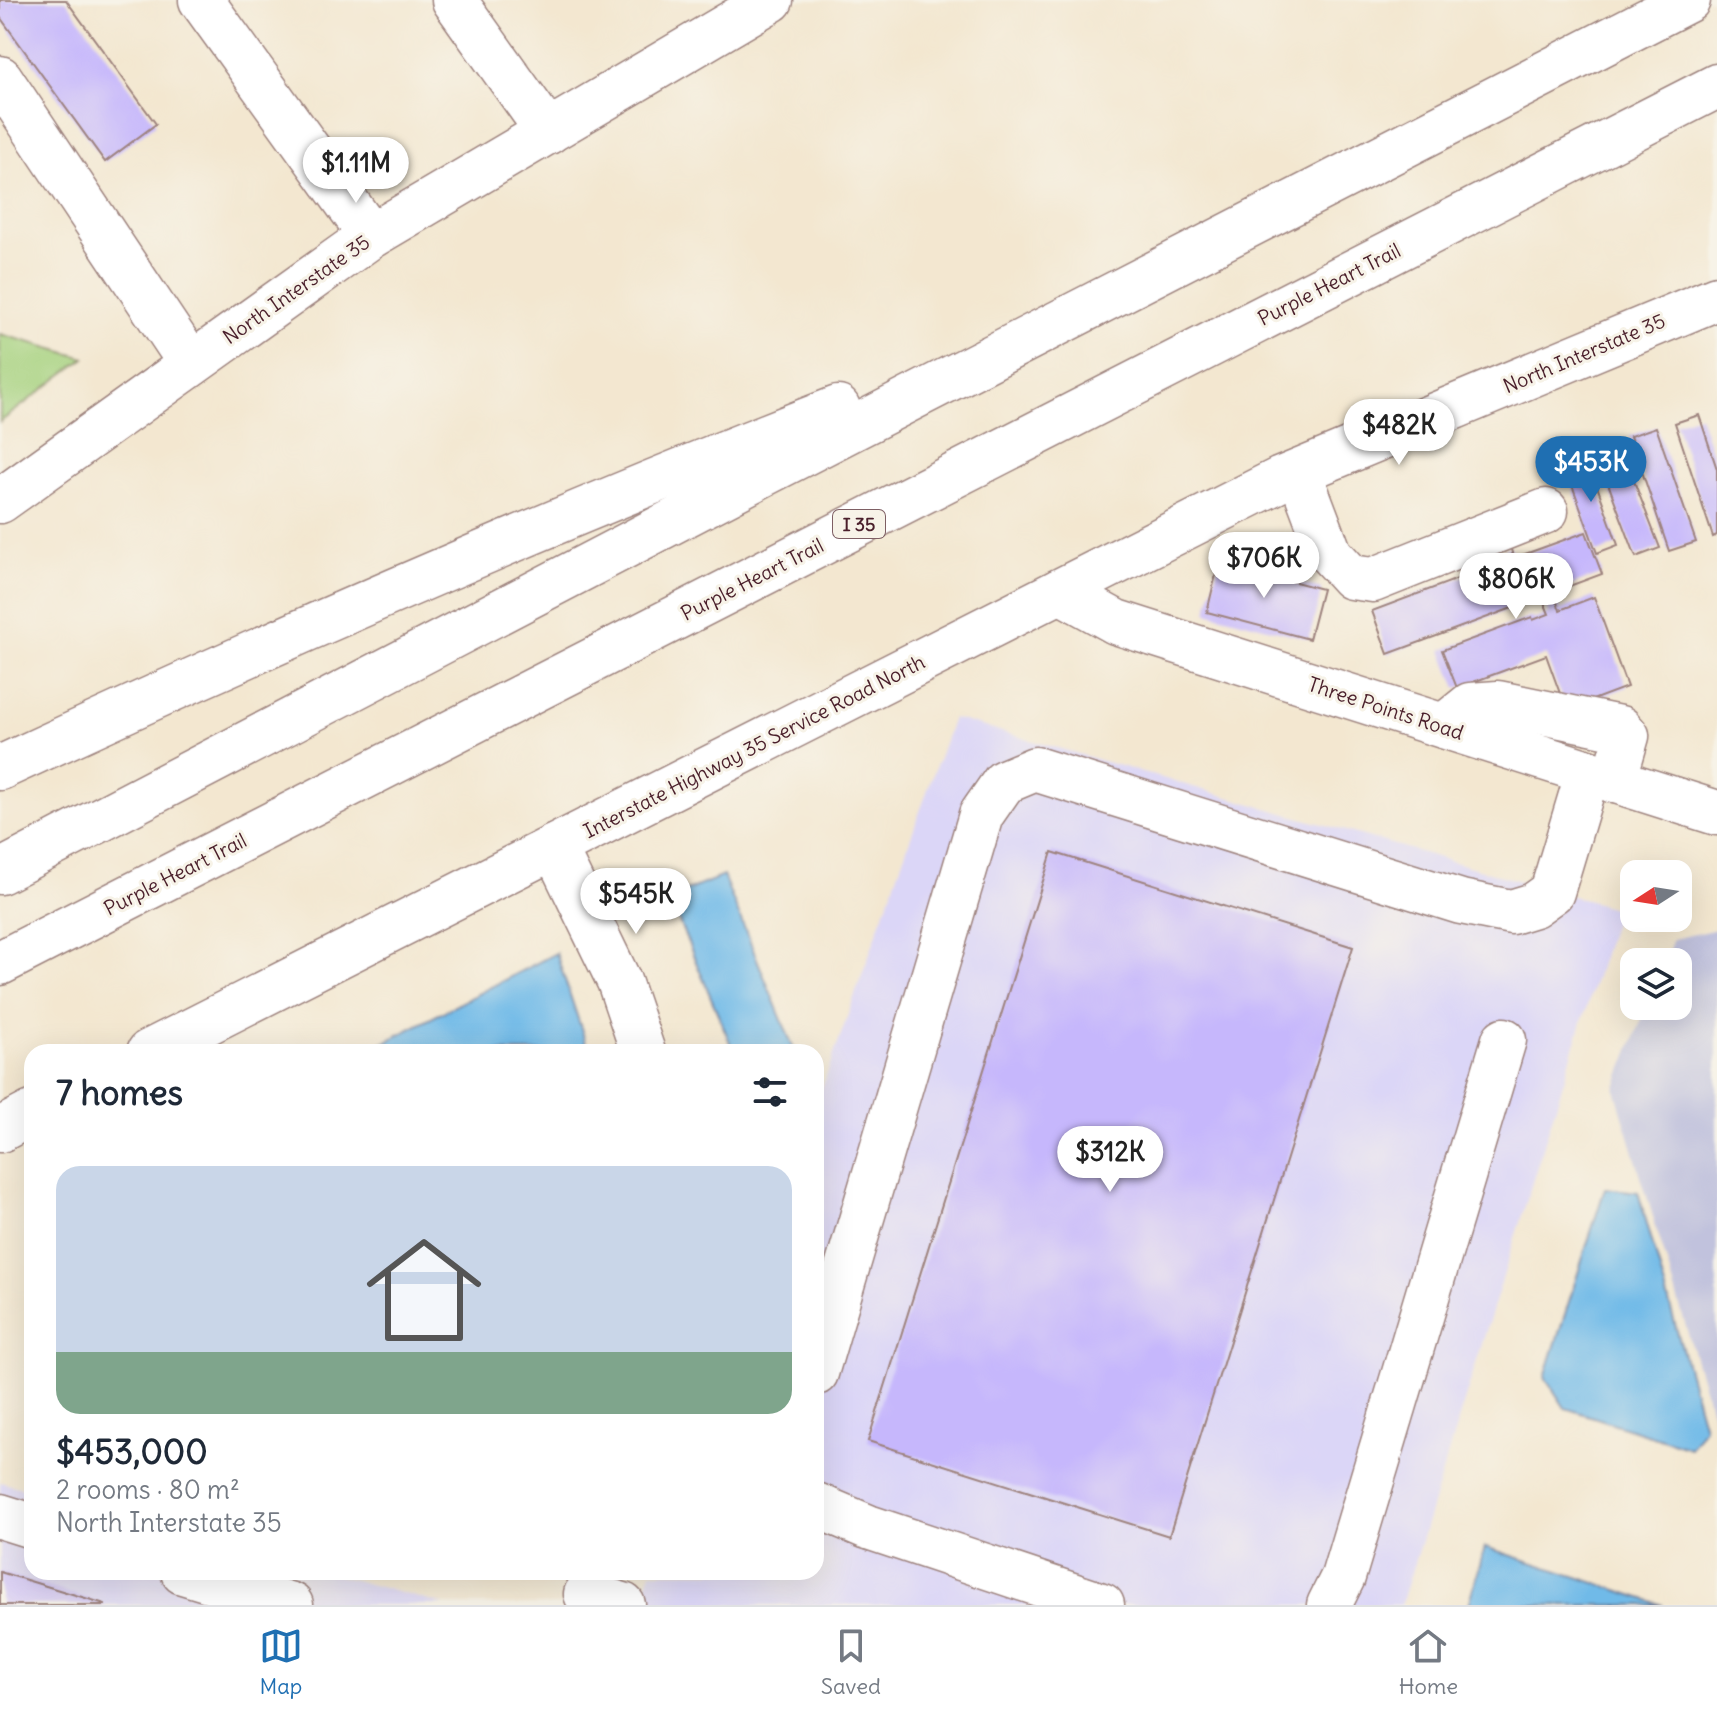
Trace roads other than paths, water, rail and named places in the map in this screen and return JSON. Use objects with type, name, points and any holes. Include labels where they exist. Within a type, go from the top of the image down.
[{"type":"main road","points":[[201,0],[371,236]]},
{"type":"main road","points":[[454,0],[548,132]]},
{"type":"main road","name":"North Interstate 35","points":[[0,501],[371,236],[771,0]]},
{"type":"main road","points":[[0,872],[1056,323],[1688,0]]},
{"type":"main road","points":[[0,78],[117,248],[191,364]]},
{"type":"main road","name":"Purple Heart Trail","points":[[0,963],[1717,86]]},
{"type":"main road","name":"North Interstate 35","points":[[1060,591],[1299,472],[1717,298]]},
{"type":"main road","points":[[0,768],[234,659],[714,457],[1056,323]]},
{"type":"main road","points":[[1299,472],[1330,554],[1351,577],[1373,580],[1546,511]]},
{"type":"main road","name":"Three Points Road","points":[[1060,591],[1116,622],[1444,726],[1470,705],[1498,703],[1620,728],[1627,736],[1601,776]]},
{"type":"main road","name":"Interstate Highway 35 Service Road North","points":[[165,1044],[1060,591]]},
{"type":"main road","points":[[824,1346],[981,815],[1004,782],[1035,769],[1461,902],[1511,912],[1534,905],[1552,892],[1601,776],[1717,813]]},
{"type":"main road","points":[[554,847],[619,981],[640,1044]]},
{"type":"main road","points":[[1329,1605],[1343,1577],[1504,1040]]},
{"type":"main road","points":[[0,1130],[24,1117]]},
{"type":"main road","points":[[824,1508],[868,1527],[1102,1605]]},
{"type":"main road","points":[[0,1516],[24,1524]]},
{"type":"main road","points":[[209,1580],[291,1605]]},
{"type":"water","points":[[723,876],[792,1044],[731,1044],[669,898]]},
{"type":"water","points":[[556,953],[586,1044],[381,1044]]},
{"type":"water","points":[[1605,1188],[1638,1192],[1704,1427],[1690,1448],[1565,1408],[1545,1377]]},
{"type":"water","points":[[1485,1547],[1663,1605],[1469,1605]]}]
